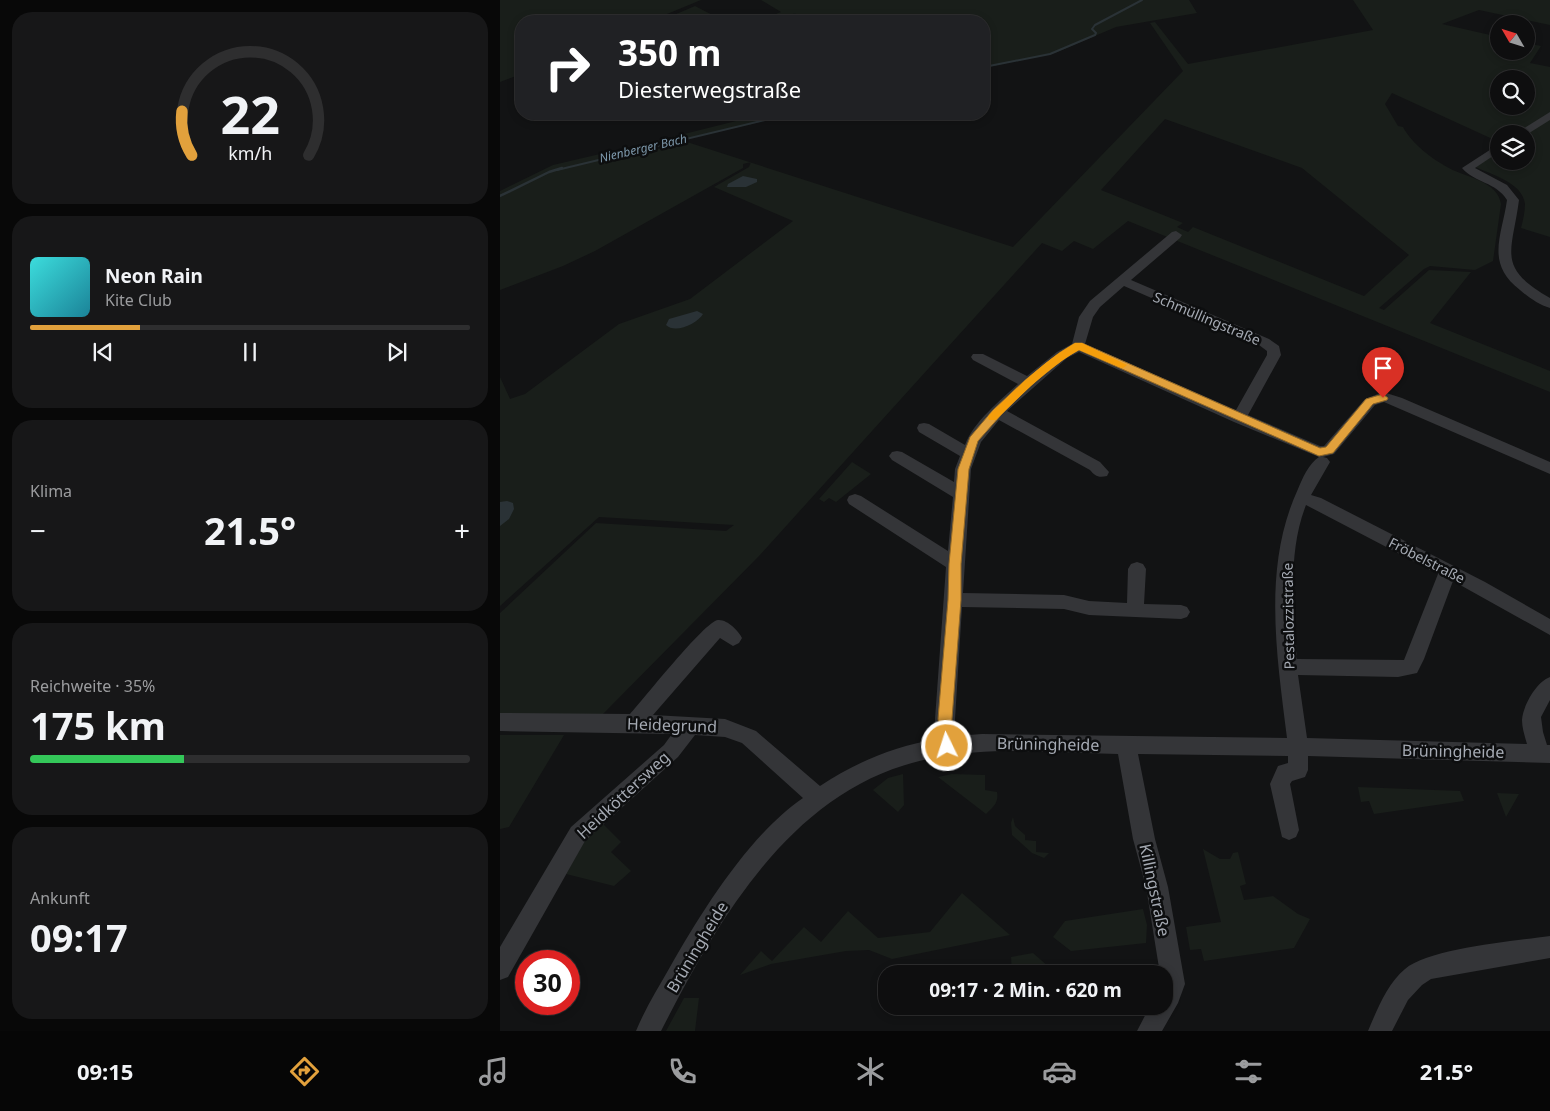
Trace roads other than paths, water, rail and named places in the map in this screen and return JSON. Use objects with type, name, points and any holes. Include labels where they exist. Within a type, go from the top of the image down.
[{"type":"street","points":[[1534,125],[1550,115]]},
{"type":"street","points":[[1490,153],[1468,168],[1472,172],[1497,182],[1510,194],[1513,200],[1504,255],[1507,267],[1521,285],[1550,304]]},
{"type":"street","points":[[947,746],[945,719],[961,494],[964,469],[974,440],[997,412],[1028,383],[1062,355],[1078,346],[1085,320],[1091,309],[1176,235]]},
{"type":"street","name":"Schmüllingstraße","points":[[1122,281],[1264,342],[1274,349],[1274,356],[1239,418]]},
{"type":"street","points":[[1078,346],[1323,457]]},
{"type":"street","points":[[978,356],[1028,383]]},
{"type":"street","name":"Pestalozzistraße","points":[[1289,830],[1280,784],[1285,773],[1298,770],[1298,747],[1288,667],[1284,596],[1287,548],[1292,524],[1302,498],[1309,481],[1323,457],[1370,402],[1383,398],[1397,401],[1550,468]]},
{"type":"street","points":[[997,412],[1095,466],[1101,472]]},
{"type":"street","points":[[924,428],[969,454]]},
{"type":"street","points":[[897,456],[961,494]]},
{"type":"street","name":"Fröbelstraße","points":[[1302,498],[1315,502],[1448,571],[1550,628]]},
{"type":"street","points":[[855,500],[955,564]]},
{"type":"street","points":[[1134,611],[1137,569]]},
{"type":"street","points":[[1288,667],[1398,669],[1410,667],[1416,659],[1448,571]]},
{"type":"street","points":[[954,600],[1064,602],[1089,608],[1181,612]]},
{"type":"street","points":[[635,723],[704,641],[719,627],[733,638]]},
{"type":"street","points":[[1545,754],[1531,725],[1531,716],[1533,709],[1550,685]]},
{"type":"street","name":"Heidegrund","points":[[500,722],[635,723],[725,728],[749,737],[818,798]]},
{"type":"street","name":"Heidköttersweg","points":[[500,969],[578,834],[670,751],[690,726]]},
{"type":"street","name":"Brüningheide","points":[[648,1031],[690,954],[719,908],[773,839],[787,824],[818,798],[849,779],[885,762],[947,746],[1018,742],[1545,754]]},
{"type":"street","name":"Killingstraße","points":[[1126,745],[1144,839],[1157,887],[1173,984],[1166,1002],[1149,1031]]},
{"type":"street","points":[[1380,1031],[1399,993],[1408,980],[1419,972],[1433,966],[1550,948]]},
{"type":"waterway","name":"Nienberger Bach","points":[[990,66],[1050,54],[1095,35],[1096,33],[1092,29],[1095,25],[1142,0]]},
{"type":"waterway","name":"Nienberger Bach","points":[[557,170],[765,120]]},
{"type":"waterway","name":"Nienberger Bach","points":[[500,196],[549,172],[562,168]]}]
